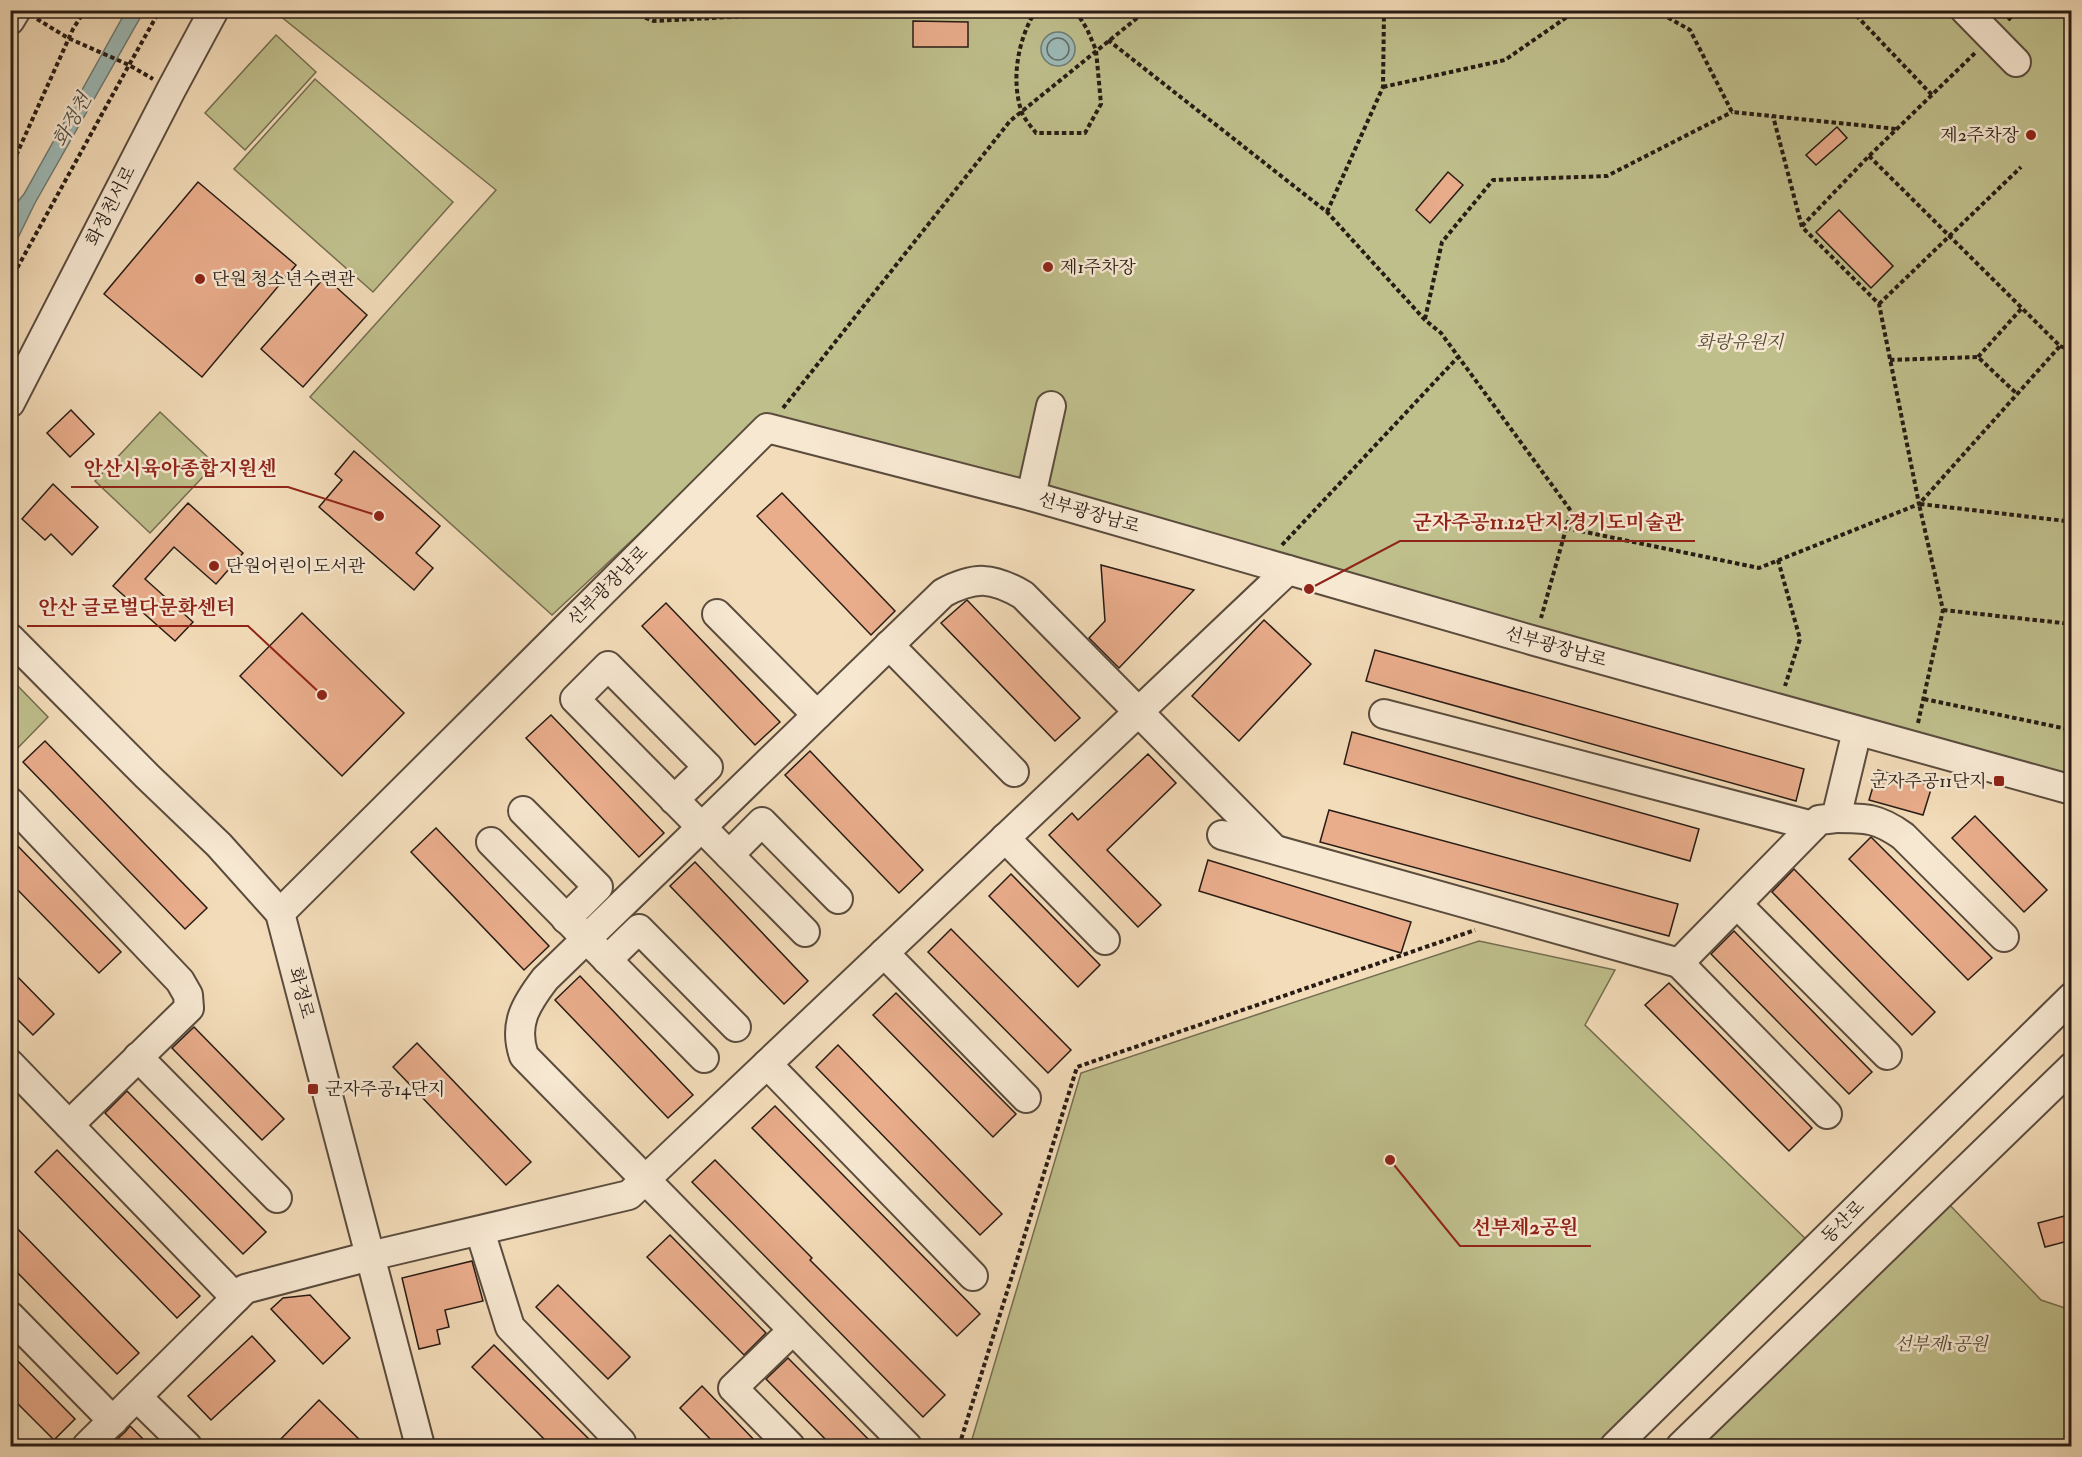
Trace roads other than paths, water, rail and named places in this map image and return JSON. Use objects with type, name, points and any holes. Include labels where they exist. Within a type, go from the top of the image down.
[{"type":"street","name":"화정천서로","points":[[10,403],[214,10]]},
{"type":"street","points":[[1965,10],[2016,62]]},
{"type":"street","points":[[1031,496],[1051,406]]},
{"type":"street","name":"선부광장남로","points":[[280,913],[767,428],[1031,496],[1534,641],[2072,790]]},
{"type":"street","points":[[87,1446],[245,1289],[370,1256],[629,1196],[1138,712],[1276,567]]},
{"type":"street","points":[[907,1446],[524,1056],[519,1041],[520,1026],[524,1011],[533,995],[545,979],[943,593],[971,581],[986,580],[1005,584],[1023,595],[1274,849]]},
{"type":"street","points":[[717,614],[817,716]]},
{"type":"street","name":"화정로","points":[[10,638],[219,845],[280,913],[420,1446]]},
{"type":"street","points":[[889,645],[1014,772]]},
{"type":"street","points":[[674,800],[708,767],[608,666],[575,699],[674,800],[805,932]]},
{"type":"street","points":[[1384,714],[1825,822],[1863,818],[1885,823],[1903,836],[2004,937]]},
{"type":"street","points":[[1679,963],[1737,904],[1825,822],[1857,731]]},
{"type":"street","points":[[10,802],[180,981],[188,995],[189,1008],[69,1125]]},
{"type":"street","points":[[523,811],[598,887],[566,918]]},
{"type":"street","points":[[729,855],[762,822],[838,899]]},
{"type":"street","points":[[1222,835],[1679,963],[1827,1114]]},
{"type":"street","points":[[1005,838],[1105,940]]},
{"type":"street","points":[[491,842],[704,1058]]},
{"type":"street","points":[[1737,904],[1887,1055]]},
{"type":"street","points":[[607,960],[639,929],[736,1027]]},
{"type":"street","points":[[885,953],[1026,1098]]},
{"type":"street","name":"동산로","points":[[1615,1446],[2072,997]]},
{"type":"street","points":[[138,1058],[277,1198]]},
{"type":"street","points":[[767,1064],[973,1276]]},
{"type":"street","points":[[10,1065],[236,1298]]},
{"type":"street","points":[[1681,1446],[2072,1067]]},
{"type":"street","points":[[480,1231],[510,1327],[621,1442]]},
{"type":"street","points":[[10,1316],[113,1421]]},
{"type":"street","points":[[790,1446],[733,1388],[793,1330]]},
{"type":"street","points":[[137,1397],[187,1446]]},
{"type":"water","name":"화정천","points":[[126,11],[144,11],[35,203],[11,252],[11,210],[24,194]]},
{"type":"water","points":[[1058,32],[1070,37],[1075,49],[1070,61],[1058,66],[1046,61],[1041,49],[1046,37]]},
{"type":"place","name":"제2주차장","points":[[2031,135]]},
{"type":"place","name":"제1주차장","points":[[1048,267]]},
{"type":"place","name":"단원 청소년수련관","points":[[200,279]]},
{"type":"place","name":"안산시육아종합지원센","points":[[379,516]]},
{"type":"place","name":"단원어린이도서관","points":[[214,566]]},
{"type":"place","name":"군자주공11.12단지.경기도미술관","points":[[1309,589]]},
{"type":"place","name":"안산 글로벌다문화센터","points":[[322,695]]},
{"type":"place","name":"군자주공11단지","points":[[1999,781]]},
{"type":"place","name":"군자주공14단지","points":[[313,1089]]},
{"type":"place","name":"선부제2공원","points":[[1390,1160]]},
{"type":"park label","name":"화랑유원지","points":[[1740,342]]},
{"type":"park label","name":"선부제1공원","points":[[1941,1344]]}]
